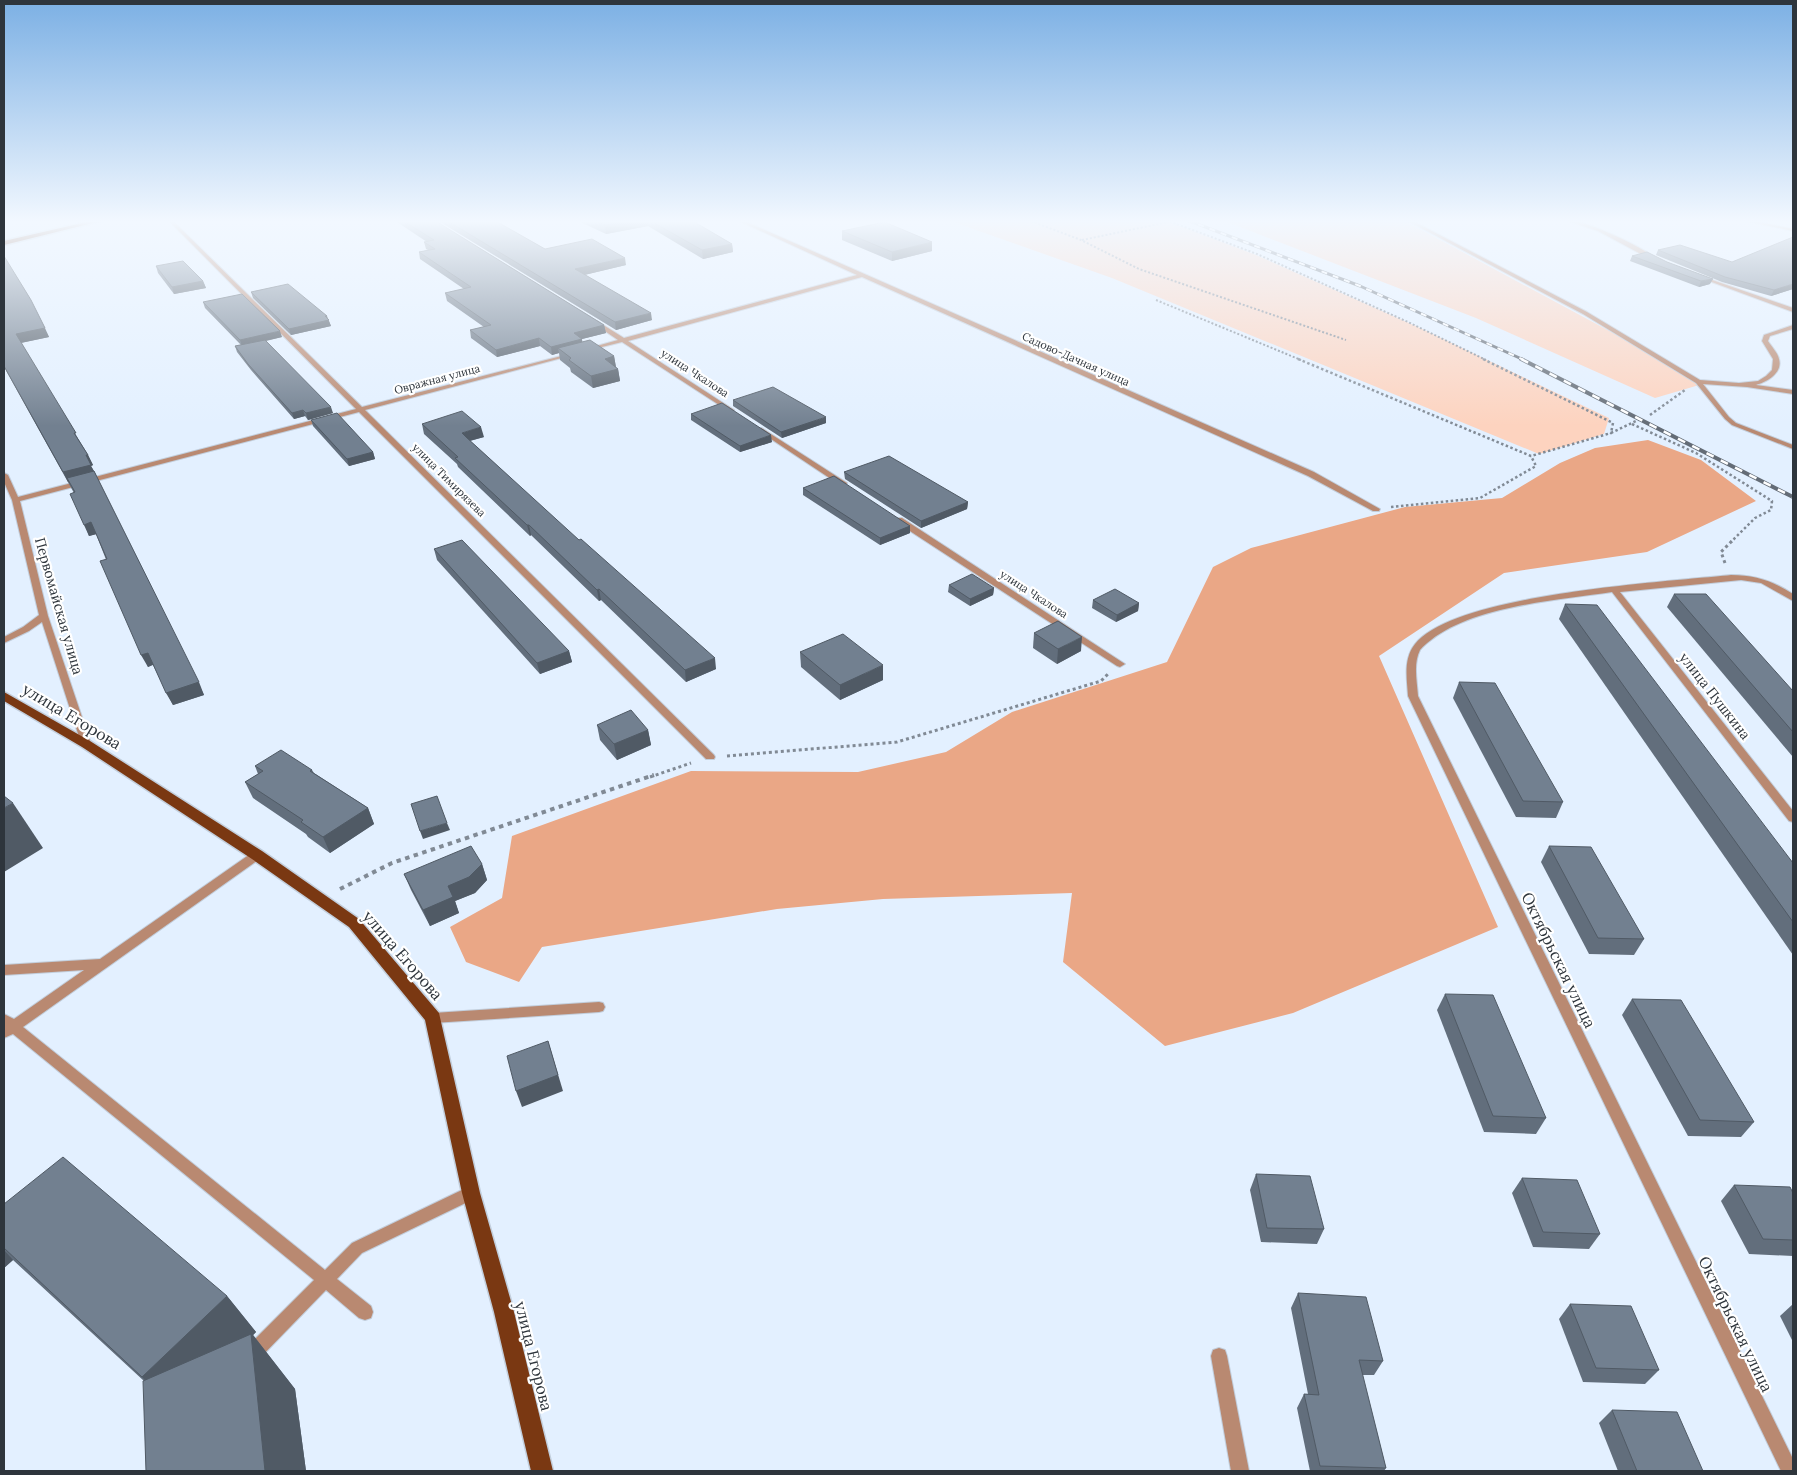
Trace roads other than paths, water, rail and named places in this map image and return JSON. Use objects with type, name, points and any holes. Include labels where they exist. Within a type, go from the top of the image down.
[{"type":"main road","name":"улица Егорова","points":[[4,696],[86,744],[257,855],[354,923],[433,1018],[470,1193],[504,1312],[542,1471]]},
{"type":"street","name":"улица Тимирязева","points":[[240,289],[710,757]]},
{"type":"street","name":"Овражная улица","points":[[16,500],[362,410],[811,289]]},
{"type":"street","name":"Садово-Дачная улица","points":[[893,289],[1311,474],[1376,509]]},
{"type":"street","points":[[1538,289],[1585,314],[1698,382],[1734,424],[1793,447]]},
{"type":"street","points":[[1734,289],[1793,310]]},
{"type":"street","name":"улица Чкалова","points":[[590,319],[740,416]]},
{"type":"street","points":[[1749,386],[1767,378],[1775,371],[1776,359],[1765,341],[1767,335],[1793,327]]},
{"type":"street","points":[[1698,382],[1793,392]]},
{"type":"street","points":[[756,426],[847,486]]},
{"type":"street","name":"Первомайская улица","points":[[4,475],[16,500],[44,616],[86,744]]},
{"type":"street","name":"улица Чкалова","points":[[888,513],[1120,664]]},
{"type":"street","name":"Октябрьская улица","points":[[1790,1471],[1413,696],[1410,668],[1418,645],[1437,629],[1494,610],[1538,599],[1752,577],[1769,583],[1793,598]]},
{"type":"street","name":"улица Пушкина","points":[[1615,591],[1793,818]]},
{"type":"street","points":[[4,640],[26,630],[44,616]]},
{"type":"street","points":[[257,855],[102,964],[7,1026],[365,1312]]},
{"type":"street","points":[[4,970],[102,964]]},
{"type":"street","points":[[433,1018],[599,1007]]},
{"type":"street","points":[[237,1368],[357,1248],[470,1193]]},
{"type":"street","points":[[1219,1356],[1240,1471]]},
{"type":"railway","points":[[1366,289],[1524,360]]},
{"type":"railway","points":[[1521,359],[1793,497]]}]
